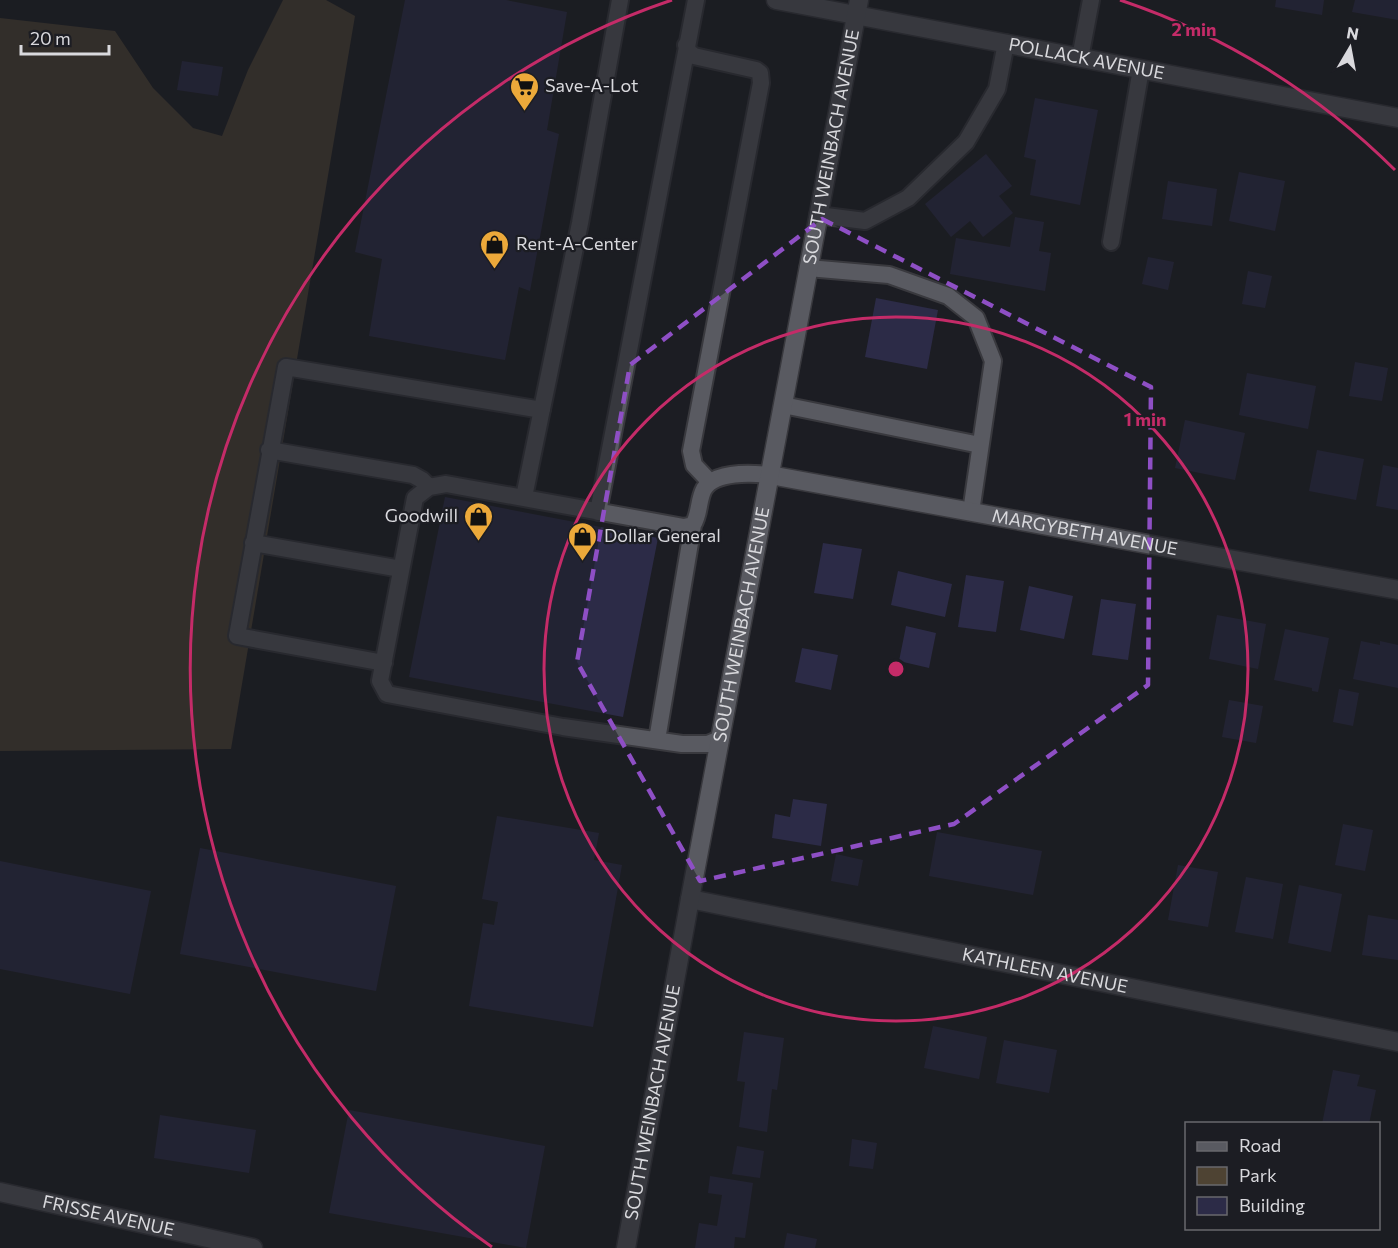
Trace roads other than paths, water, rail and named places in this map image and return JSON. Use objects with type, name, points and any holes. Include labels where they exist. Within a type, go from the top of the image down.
[{"type":"street","name":"POLLACK AVENUE","points":[[776,0],[858,7],[1006,43],[1398,118]]},
{"type":"street","name":"SOUTH WEINBACH AVENUE","points":[[626,1248],[858,7]]},
{"type":"street","name":"MARGYBETH AVENUE","points":[[770,475],[1398,590]]},
{"type":"street","name":"KATHLEEN AVENUE","points":[[690,899],[1398,1042]]},
{"type":"street","name":"FRISSE AVENUE","points":[[0,1192],[253,1248]]},
{"type":"lane","points":[[598,512],[696,0]]},
{"type":"lane","points":[[1080,58],[1091,0]]},
{"type":"lane","points":[[524,497],[580,223],[619,4]]},
{"type":"lane","points":[[818,214],[865,221],[908,198],[966,142],[997,89],[1006,43]]},
{"type":"lane","points":[[686,45],[694,56],[756,70],[760,73],[761,83],[691,451],[694,465],[710,482]]},
{"type":"lane","points":[[1111,242],[1141,69]]},
{"type":"lane","points":[[808,268],[889,275],[948,296],[976,318],[993,361],[970,512]]},
{"type":"lane","points":[[384,663],[237,636],[269,450],[286,367],[542,410]]},
{"type":"lane","points":[[783,405],[980,445]]},
{"type":"lane","points":[[269,450],[413,475],[429,487]]},
{"type":"lane","points":[[657,740],[693,525],[698,517],[704,489],[712,479],[744,473],[770,475]]},
{"type":"lane","points":[[693,525],[684,527],[671,525],[446,484],[429,487],[415,498],[381,681],[387,694],[563,727],[695,745],[708,744],[720,739]]},
{"type":"lane","points":[[253,543],[401,569]]},
{"type":"place","name":"Save-A-Lot","points":[[524,112]]},
{"type":"place","name":"Rent-A-Center","points":[[495,270]]},
{"type":"place","name":"Goodwill","points":[[479,542]]},
{"type":"place","name":"Dollar General","points":[[583,562]]}]
